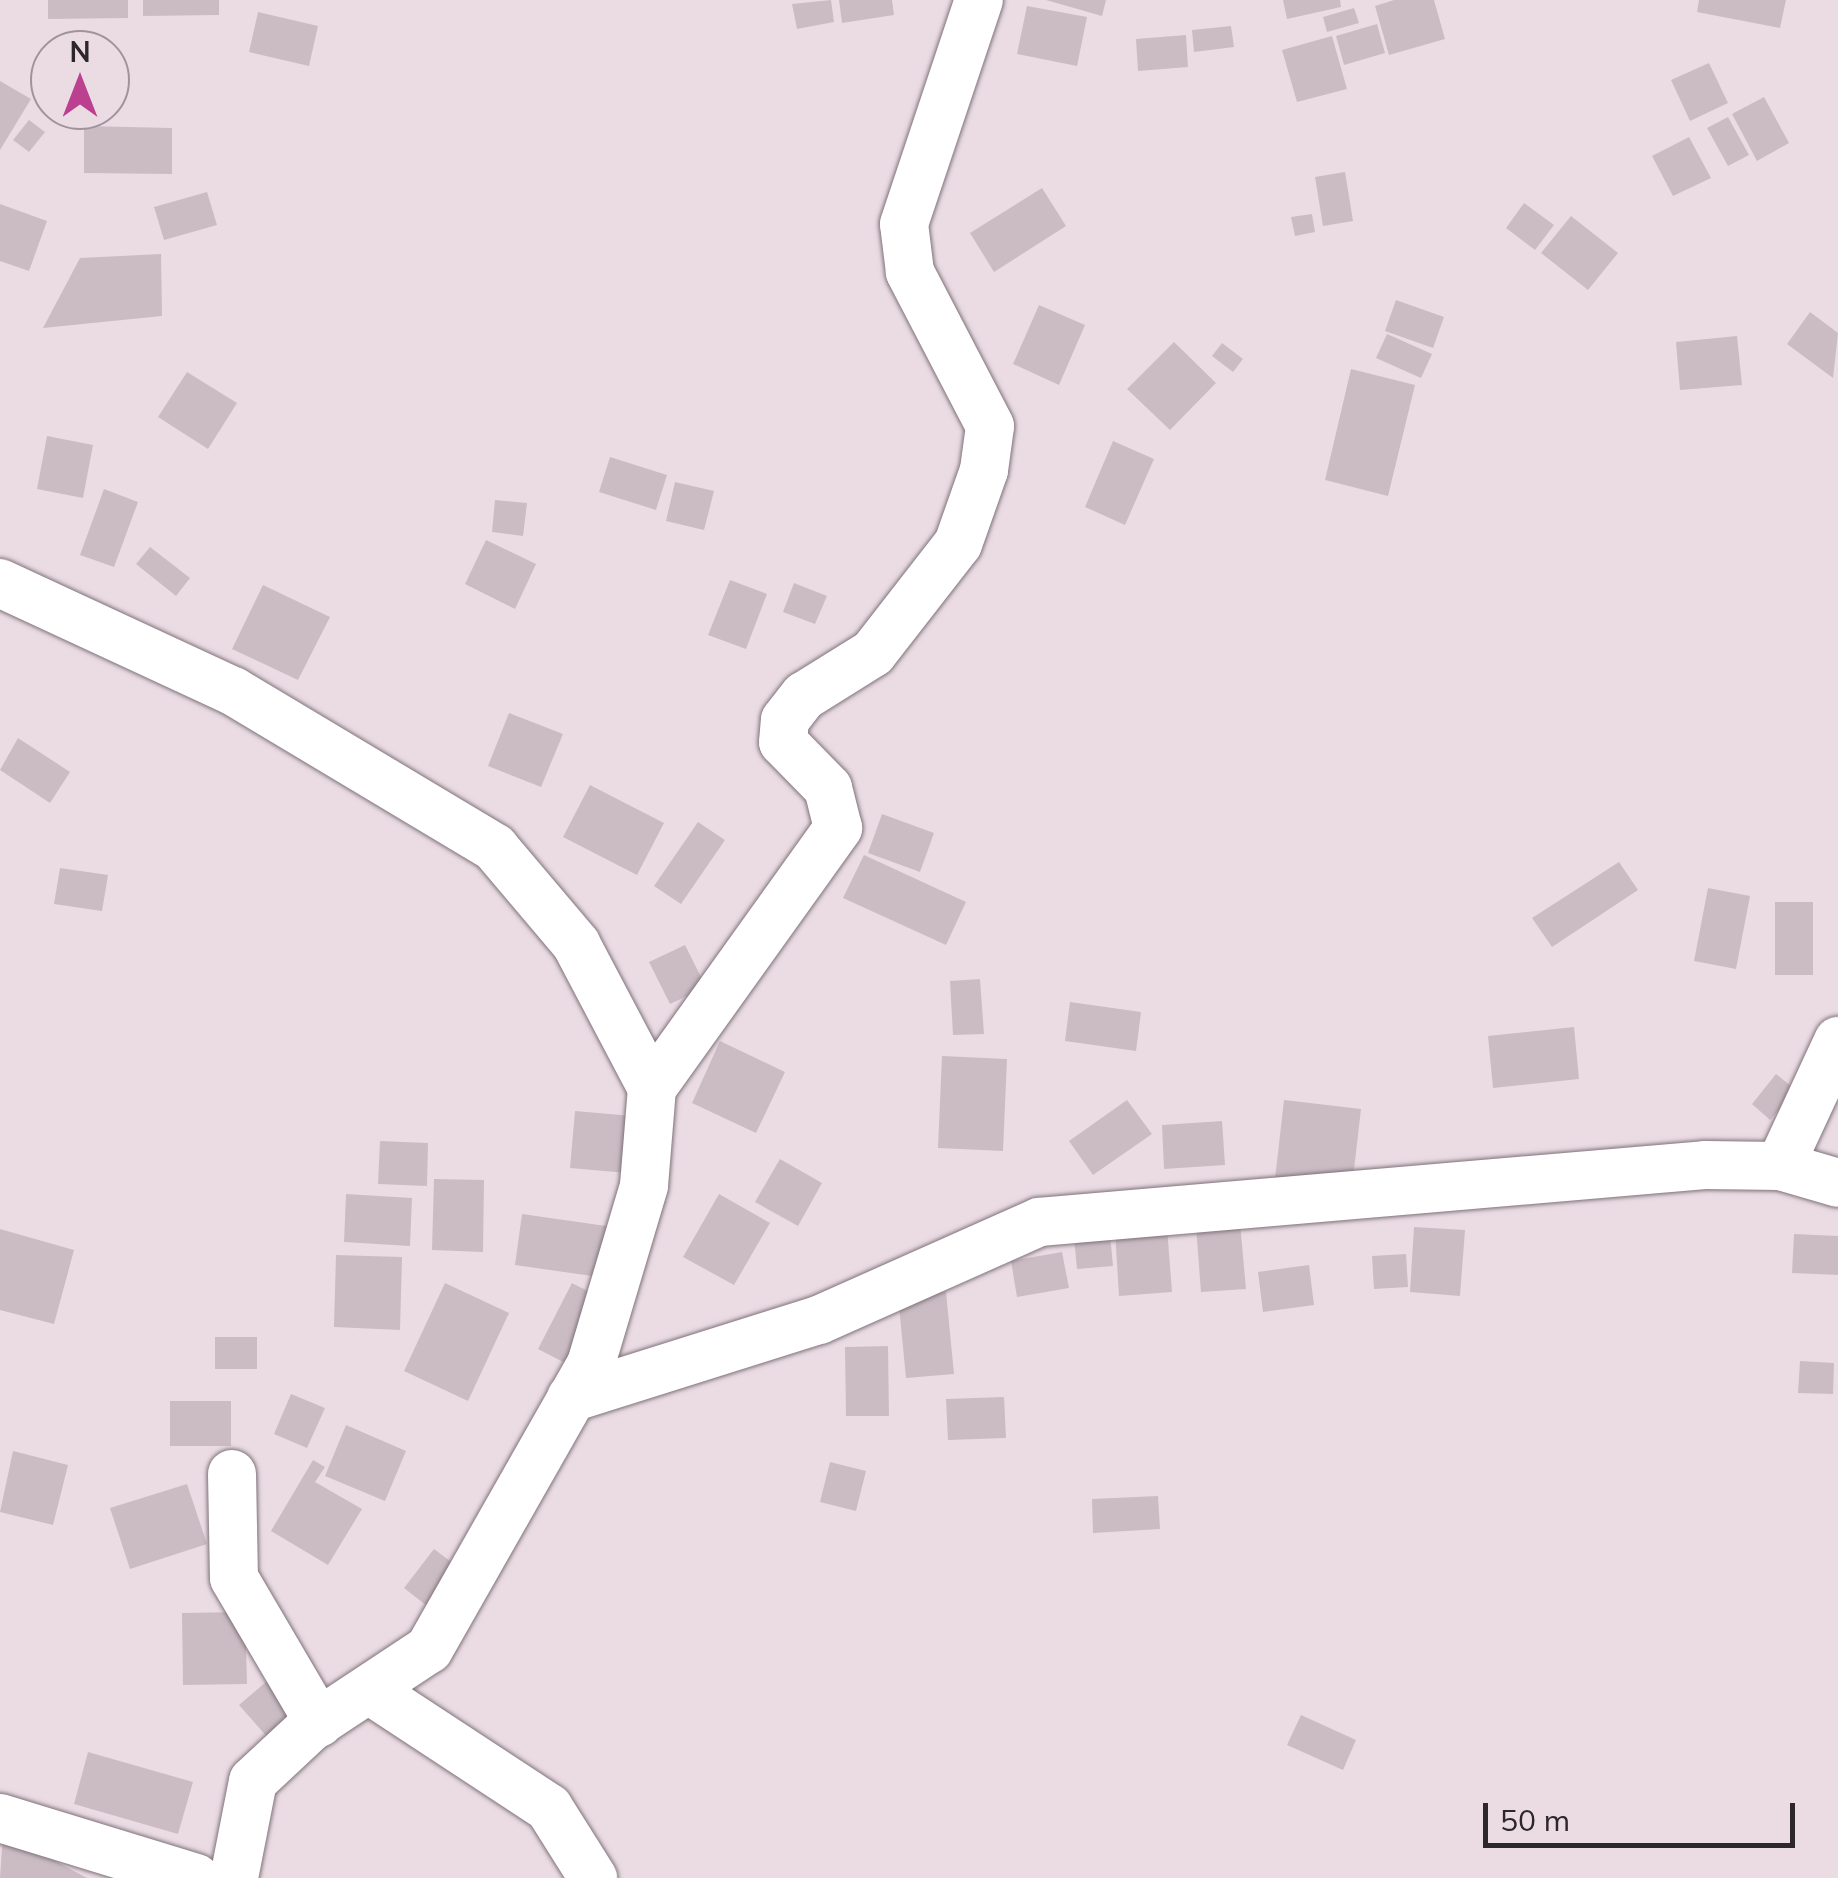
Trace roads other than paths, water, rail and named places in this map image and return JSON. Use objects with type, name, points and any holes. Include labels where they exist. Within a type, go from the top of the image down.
[{"type":"street","points":[[234,1878],[253,1781],[319,1723],[374,1693],[429,1649],[591,1364],[644,1186],[652,1088],[838,828],[828,788],[783,742],[785,720],[804,696],[873,654],[958,544],[984,470],[990,426],[910,272],[904,224],[910,186],[979,0]]},
{"type":"street","points":[[0,583],[233,690],[495,848],[576,944],[652,1088]]},
{"type":"street","points":[[1780,1166],[1838,1040]]},
{"type":"street","points":[[572,1398],[820,1320],[1039,1222],[1780,1166],[1838,1183]]},
{"type":"street","points":[[232,1474],[234,1578],[319,1723]]},
{"type":"street","points":[[374,1693],[550,1808],[594,1878]]},
{"type":"street","points":[[0,1818],[196,1878]]}]
